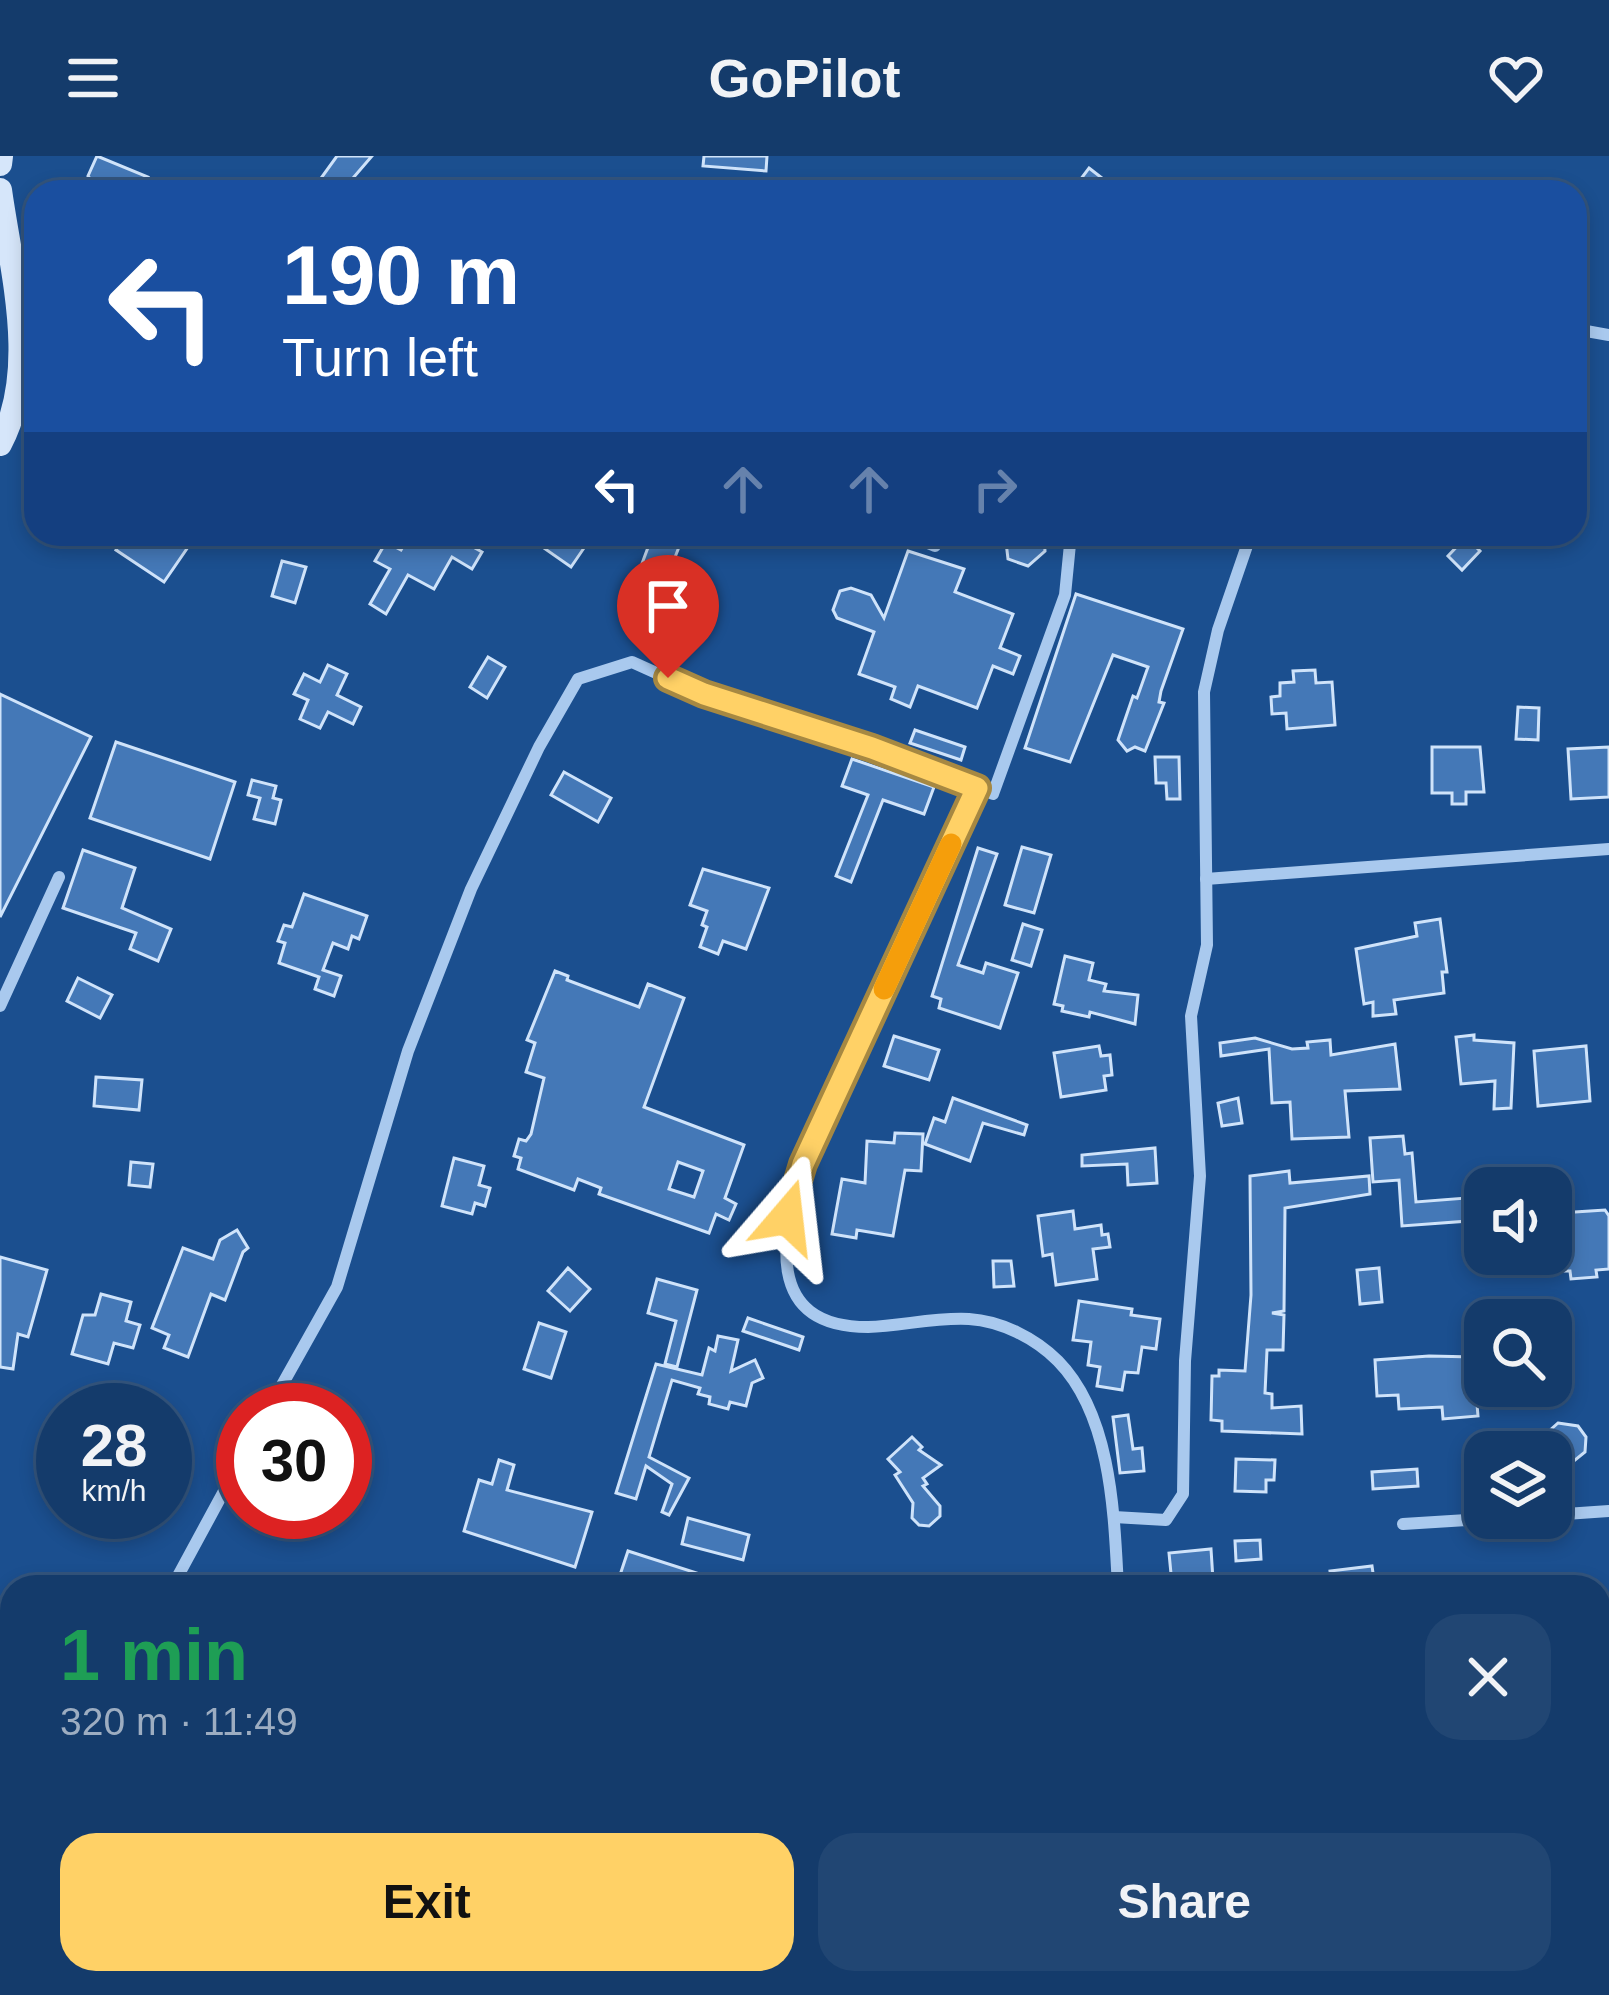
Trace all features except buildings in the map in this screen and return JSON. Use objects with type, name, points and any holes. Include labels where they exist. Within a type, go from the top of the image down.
[{"type":"street","points":[[0,190],[20,356],[19,398],[0,444]]},
{"type":"street","points":[[283,1383],[337,1286],[408,1051],[471,889],[539,747],[578,679],[632,662],[704,694],[872,748],[993,794],[1065,595],[1071,546]]},
{"type":"street","points":[[1114,1517],[1166,1520],[1184,1494],[1186,1361],[1200,1175],[1191,1016],[1207,945],[1204,692],[1218,630],[1247,546]]},
{"type":"street","points":[[977,788],[803,1164],[787,1217],[784,1261],[794,1298],[830,1324],[869,1327],[970,1319],[1008,1326],[1058,1361],[1090,1411],[1114,1517],[1117,1575]]},
{"type":"street","points":[[1206,879],[1609,849]]},
{"type":"street","points":[[0,1006],[59,877]]},
{"type":"street","points":[[179,1575],[216,1506]]},
{"type":"street","points":[[1572,1514],[1609,1511]]},
{"type":"street","points":[[1403,1524],[1464,1520]]},
{"type":"slow traffic","points":[[884,989],[951,844]]},
{"type":"route","points":[[668,678],[977,788],[803,1164],[787,1217]]}]
